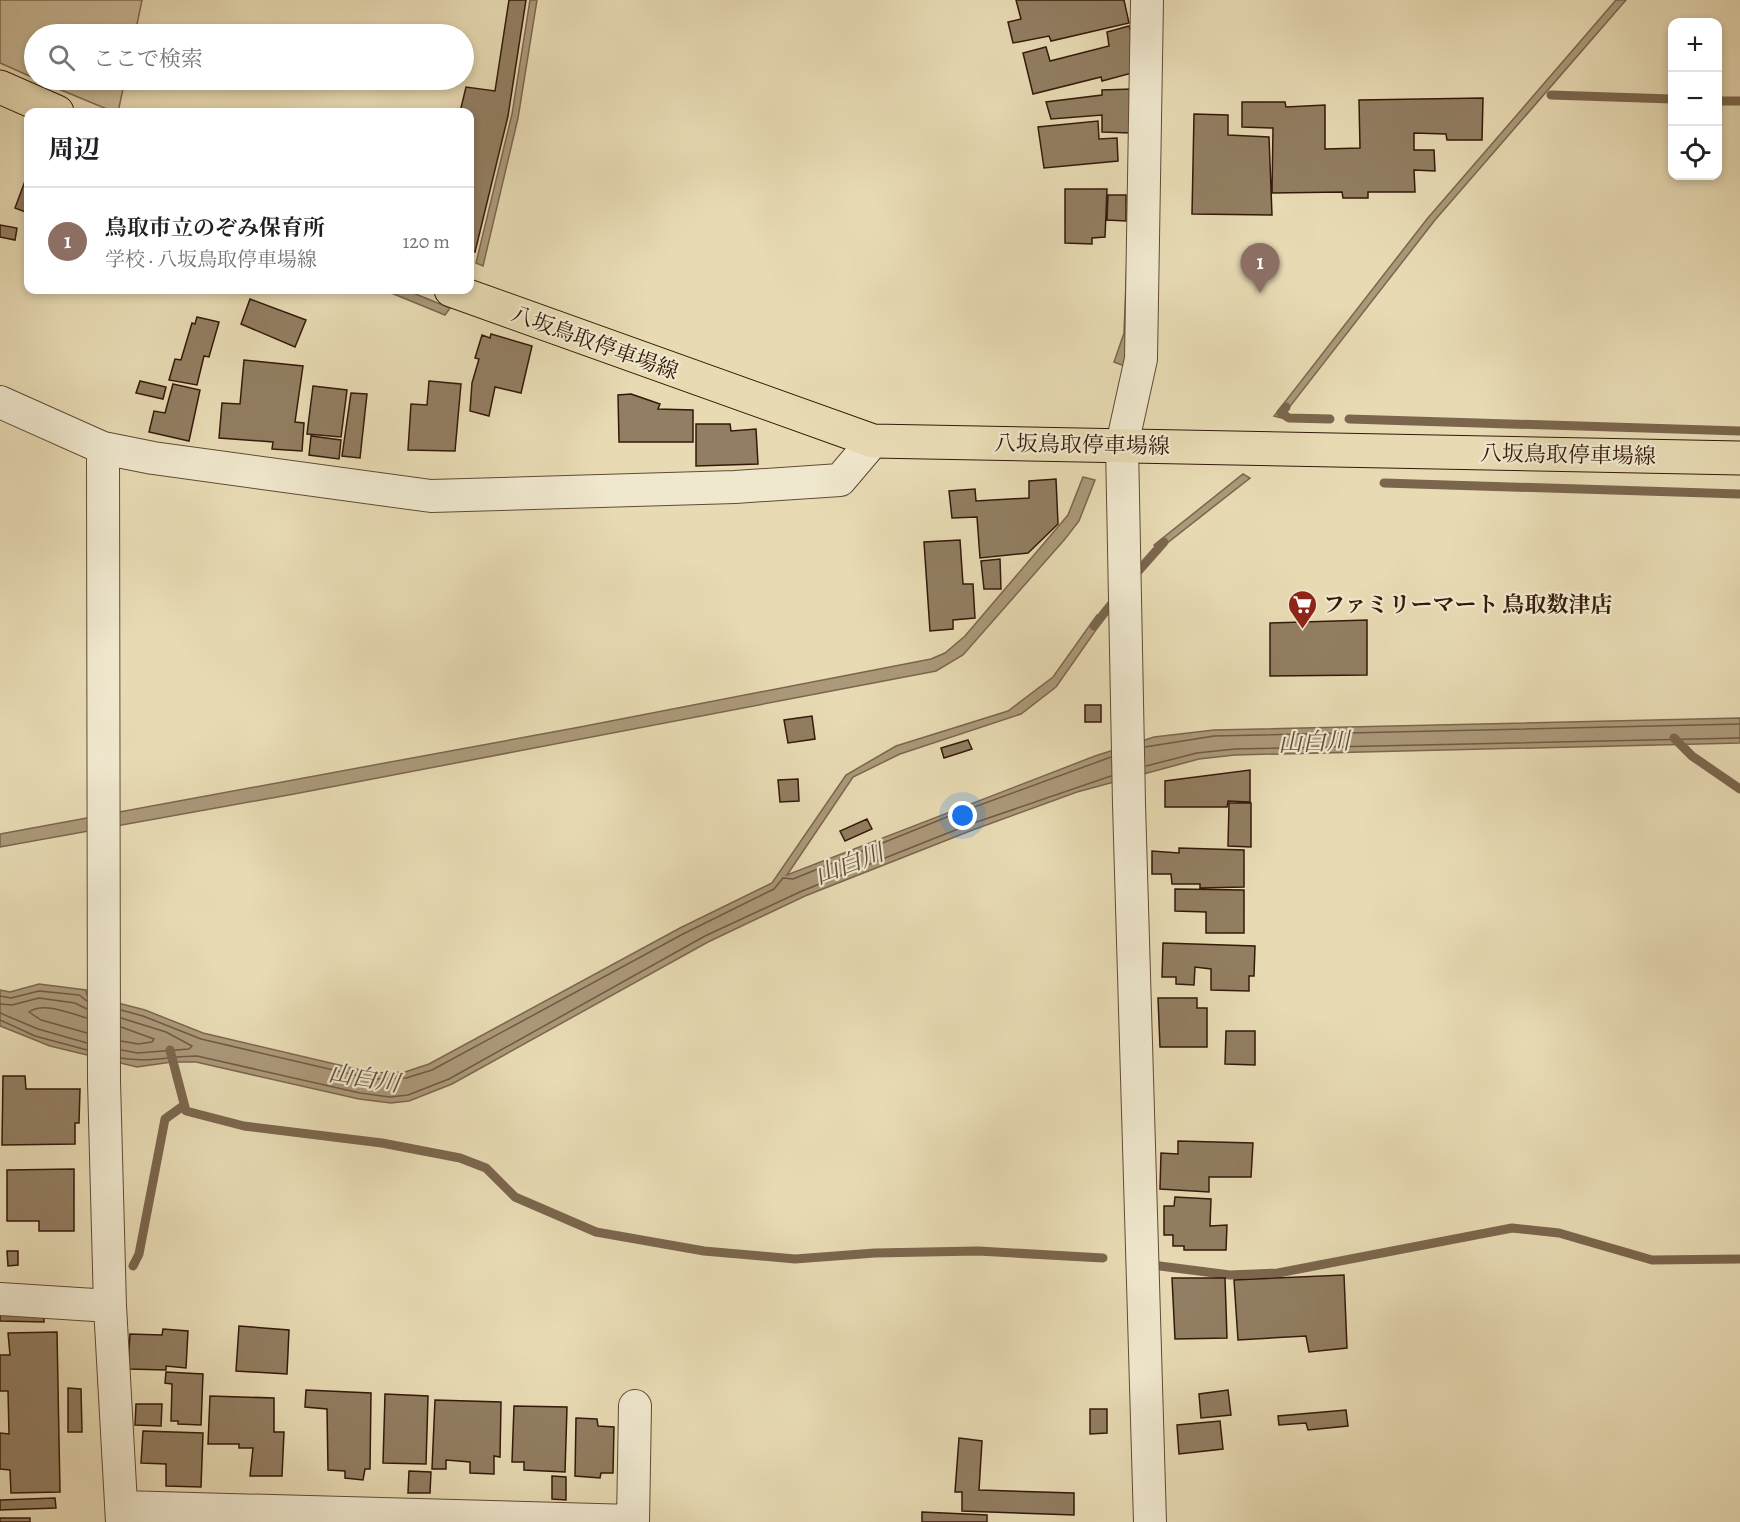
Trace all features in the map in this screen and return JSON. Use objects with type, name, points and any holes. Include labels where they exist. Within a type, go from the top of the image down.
[{"type":"main road","points":[[0,87],[48,108]]},
{"type":"main road","name":"八坂鳥取停車場線","points":[[462,294],[873,441],[1740,458]]},
{"type":"street","points":[[1147,0],[1141,358],[1122,445],[1129,828],[1150,1522]]},
{"type":"street","points":[[0,402],[103,448],[153,458],[431,496],[735,487],[840,480],[873,441]]},
{"type":"street","points":[[103,448],[104,1081],[110,1306],[122,1514],[633,1521],[635,1406]]},
{"type":"street","points":[[0,1299],[110,1306]]},
{"type":"shaded area","points":[[0,0],[142,0],[137,24],[24,24],[24,74],[0,63]]},
{"type":"shaded area","points":[[61,90],[123,90],[119,108],[104,108]]},
{"type":"water","points":[[530,0],[537,0],[518,118],[483,266],[476,263],[512,114]]},
{"type":"water","points":[[1616,0],[1626,0],[1435,220],[1281,418],[1274,416],[1427,219]]},
{"type":"water","points":[[1130,182],[1127,367],[1114,362],[1124,333]]},
{"type":"water","points":[[394,294],[416,294],[450,308],[445,315]]},
{"type":"water","points":[[1243,474],[1250,478],[1157,551],[1154,545]]},
{"type":"water","points":[[1083,477],[1095,480],[1079,521],[963,655],[936,671],[294,794],[0,847],[0,834],[580,727],[931,659],[945,653],[965,636],[1068,515]]},
{"type":"water","name":"山白川","points":[[1097,615],[1103,620],[1056,687],[1021,714],[900,754],[853,777],[787,875],[1095,756],[1154,737],[1214,730],[1740,718],[1740,743],[1235,755],[1199,759],[1077,792],[805,896],[708,942],[452,1084],[409,1101],[391,1103],[359,1099],[196,1062],[172,1062],[137,1067],[50,1046],[0,1026],[0,990],[10,992],[39,984],[86,990],[87,995],[145,1010],[203,1033],[373,1073],[405,1072],[429,1064],[680,928],[772,883],[846,775],[896,746],[1008,711],[1053,677]]},
{"type":"building","points":[[509,0],[526,0],[508,116],[475,252],[474,108],[461,108],[465,90],[474,90],[474,88],[495,91]]},
{"type":"building","points":[[1016,0],[1124,0],[1129,23],[1051,41],[1049,36],[1013,43],[1008,22],[1021,19]]},
{"type":"building","points":[[1129,26],[1134,43],[1132,73],[1102,81],[1101,77],[1033,94],[1023,53],[1046,47],[1050,61],[1109,46],[1107,32]]},
{"type":"building","points":[[1132,89],[1131,133],[1102,132],[1102,115],[1051,119],[1046,102],[1102,95],[1102,90]]},
{"type":"building","points":[[1483,98],[1482,140],[1447,140],[1446,134],[1414,133],[1414,150],[1434,150],[1435,171],[1414,170],[1415,192],[1368,192],[1368,198],[1343,198],[1342,192],[1272,193],[1273,128],[1242,127],[1242,102],[1285,102],[1286,107],[1325,105],[1325,149],[1360,148],[1359,100]]},
{"type":"building","points":[[1194,114],[1228,115],[1228,135],[1269,137],[1272,215],[1192,214]]},
{"type":"building","points":[[1098,121],[1099,139],[1117,138],[1118,161],[1044,168],[1038,127]]},
{"type":"building","points":[[24,184],[24,211],[15,208]]},
{"type":"building","points":[[1065,189],[1107,189],[1105,237],[1092,238],[1092,244],[1065,243]]},
{"type":"building","points":[[1108,195],[1126,195],[1126,221],[1107,220]]},
{"type":"building","points":[[0,225],[17,228],[15,240],[0,237]]},
{"type":"building","points":[[250,299],[306,320],[295,347],[241,324]]},
{"type":"building","points":[[197,317],[219,322],[209,357],[204,356],[197,385],[169,380],[175,359],[181,360],[192,323],[195,324]]},
{"type":"building","points":[[491,334],[532,346],[521,393],[495,387],[489,416],[470,411],[472,383],[479,359],[475,358],[482,335],[490,338]]},
{"type":"building","points":[[244,360],[303,366],[295,422],[304,423],[302,451],[272,449],[273,442],[219,438],[222,403],[240,404]]},
{"type":"building","points":[[140,381],[166,387],[163,399],[136,393]]},
{"type":"building","points":[[429,381],[461,384],[455,451],[408,450],[411,404],[427,405]]},
{"type":"building","points":[[173,384],[200,390],[189,441],[149,432],[154,411],[165,413]]},
{"type":"building","points":[[313,386],[347,390],[341,437],[307,434]]},
{"type":"building","points":[[351,393],[367,394],[360,458],[342,456]]},
{"type":"building","points":[[631,394],[660,404],[658,409],[693,410],[693,442],[619,442],[618,395]]},
{"type":"building","points":[[696,424],[730,424],[731,431],[756,429],[758,464],[696,466]]},
{"type":"building","points":[[311,436],[341,440],[339,459],[309,455]]},
{"type":"building","points":[[1056,479],[1058,524],[1028,553],[980,558],[977,517],[952,518],[949,491],[975,489],[976,501],[1029,498],[1029,481]]},
{"type":"building","points":[[960,540],[963,584],[973,584],[975,618],[953,620],[953,629],[930,631],[924,542]]},
{"type":"building","points":[[1000,559],[1001,589],[984,589],[981,561]]},
{"type":"building","points":[[1367,620],[1367,675],[1270,676],[1270,623]]},
{"type":"building","points":[[1085,705],[1101,705],[1101,722],[1085,722]]},
{"type":"building","points":[[812,716],[815,739],[788,743],[784,720]]},
{"type":"building","points":[[968,740],[972,749],[944,758],[941,748]]},
{"type":"building","points":[[1250,770],[1250,802],[1228,801],[1227,807],[1165,807],[1165,781]]},
{"type":"building","points":[[798,779],[799,801],[780,802],[778,780]]},
{"type":"building","points":[[1229,803],[1251,803],[1251,847],[1228,846]]},
{"type":"building","points":[[867,819],[872,829],[845,841],[840,831]]},
{"type":"building","points":[[1179,848],[1244,850],[1244,887],[1200,888],[1200,884],[1172,884],[1171,874],[1152,874],[1152,851],[1179,853]]},
{"type":"building","points":[[1175,889],[1244,890],[1244,933],[1206,933],[1206,912],[1175,911]]},
{"type":"building","points":[[1163,943],[1255,946],[1254,976],[1249,976],[1249,991],[1211,990],[1211,969],[1195,967],[1194,985],[1176,984],[1176,977],[1162,977]]},
{"type":"building","points":[[1158,998],[1197,998],[1197,1008],[1207,1008],[1207,1047],[1160,1047]]},
{"type":"building","points":[[1226,1031],[1255,1031],[1255,1065],[1225,1064]]},
{"type":"building","points":[[3,1076],[25,1076],[26,1089],[80,1089],[79,1123],[75,1123],[75,1144],[2,1145]]},
{"type":"building","points":[[1178,1141],[1253,1143],[1251,1177],[1209,1177],[1209,1192],[1160,1189],[1161,1153],[1178,1154]]},
{"type":"building","points":[[74,1169],[74,1231],[39,1231],[39,1221],[7,1221],[7,1170]]},
{"type":"building","points":[[1175,1197],[1211,1199],[1210,1226],[1227,1225],[1226,1250],[1184,1250],[1184,1246],[1173,1246],[1173,1235],[1164,1235],[1164,1206],[1174,1206]]},
{"type":"building","points":[[7,1251],[18,1251],[18,1265],[8,1266]]},
{"type":"building","points":[[1344,1275],[1347,1348],[1309,1352],[1306,1336],[1238,1340],[1234,1280]]},
{"type":"building","points":[[1172,1278],[1225,1278],[1227,1338],[1175,1339]]},
{"type":"building","points":[[0,1313],[44,1314],[44,1322],[0,1321]]},
{"type":"building","points":[[239,1326],[289,1330],[287,1374],[236,1371]]},
{"type":"building","points":[[163,1329],[188,1331],[186,1368],[166,1366],[166,1370],[128,1369],[130,1334],[162,1335]]},
{"type":"building","points":[[57,1332],[60,1492],[11,1493],[10,1470],[0,1469],[0,1433],[9,1434],[8,1391],[0,1391],[0,1355],[10,1355],[8,1333]]},
{"type":"building","points":[[166,1372],[203,1374],[201,1425],[178,1424],[178,1421],[171,1421],[172,1384],[165,1383]]},
{"type":"building","points":[[68,1388],[81,1389],[82,1432],[68,1432]]},
{"type":"building","points":[[306,1390],[371,1393],[370,1469],[365,1469],[363,1480],[345,1478],[345,1471],[328,1470],[327,1409],[305,1407]]},
{"type":"building","points":[[1228,1390],[1231,1415],[1201,1418],[1199,1394]]},
{"type":"building","points":[[385,1394],[428,1396],[426,1464],[383,1463]]},
{"type":"building","points":[[210,1396],[274,1398],[274,1432],[284,1432],[282,1476],[250,1476],[253,1448],[239,1448],[239,1444],[208,1444]]},
{"type":"building","points":[[435,1400],[501,1402],[500,1457],[494,1456],[494,1474],[470,1473],[470,1462],[446,1460],[446,1469],[432,1469]]},
{"type":"building","points":[[136,1404],[162,1404],[161,1426],[135,1425]]},
{"type":"building","points":[[514,1406],[567,1407],[565,1472],[524,1470],[524,1462],[512,1462]]},
{"type":"building","points":[[1090,1409],[1107,1409],[1107,1433],[1090,1434]]},
{"type":"building","points":[[1346,1410],[1348,1426],[1308,1430],[1306,1423],[1279,1425],[1278,1416]]},
{"type":"building","points":[[576,1418],[597,1419],[598,1426],[614,1427],[613,1473],[601,1473],[600,1478],[575,1476]]},
{"type":"building","points":[[1220,1421],[1223,1449],[1179,1454],[1177,1425]]},
{"type":"building","points":[[143,1431],[203,1433],[201,1487],[166,1486],[166,1464],[141,1463]]},
{"type":"building","points":[[959,1438],[982,1441],[979,1490],[1074,1493],[1074,1515],[962,1511],[962,1492],[955,1492]]},
{"type":"building","points":[[409,1471],[431,1472],[430,1493],[408,1493]]},
{"type":"building","points":[[552,1476],[566,1477],[566,1500],[552,1499]]},
{"type":"building","points":[[55,1498],[56,1508],[0,1510],[0,1500]]},
{"type":"building","points":[[922,1512],[987,1515],[987,1522],[922,1522]]},
{"type":"building","points":[[0,1518],[30,1518],[30,1522],[0,1522]]},
{"type":"waterway","points":[[1551,95],[1668,99]]},
{"type":"waterway","points":[[1722,101],[1740,101]]},
{"type":"waterway","points":[[1286,407],[1281,413],[1289,418],[1330,419]]},
{"type":"waterway","points":[[1349,419],[1740,431]]},
{"type":"waterway","points":[[1384,483],[1740,494]]},
{"type":"waterway","points":[[1133,577],[1164,542]]},
{"type":"waterway","points":[[1094,626],[1117,597]]},
{"type":"waterway","points":[[1674,738],[1692,756],[1740,789]]},
{"type":"waterway","points":[[170,1050],[186,1111],[244,1126],[382,1143],[460,1158],[486,1168],[515,1197],[596,1232],[704,1251],[795,1259],[875,1253],[978,1251],[1103,1258]]},
{"type":"waterway","points":[[133,1266],[139,1254],[165,1119],[183,1106]]},
{"type":"waterway","points":[[1152,1265],[1230,1275],[1278,1273],[1512,1228],[1559,1233],[1652,1260],[1740,1259]]},
{"type":"place","name":"鳥取市立のぞみ保育所","points":[[1260,293]]},
{"type":"place","name":"ファミリーマート 鳥取数津店","points":[[1302,630]]}]
